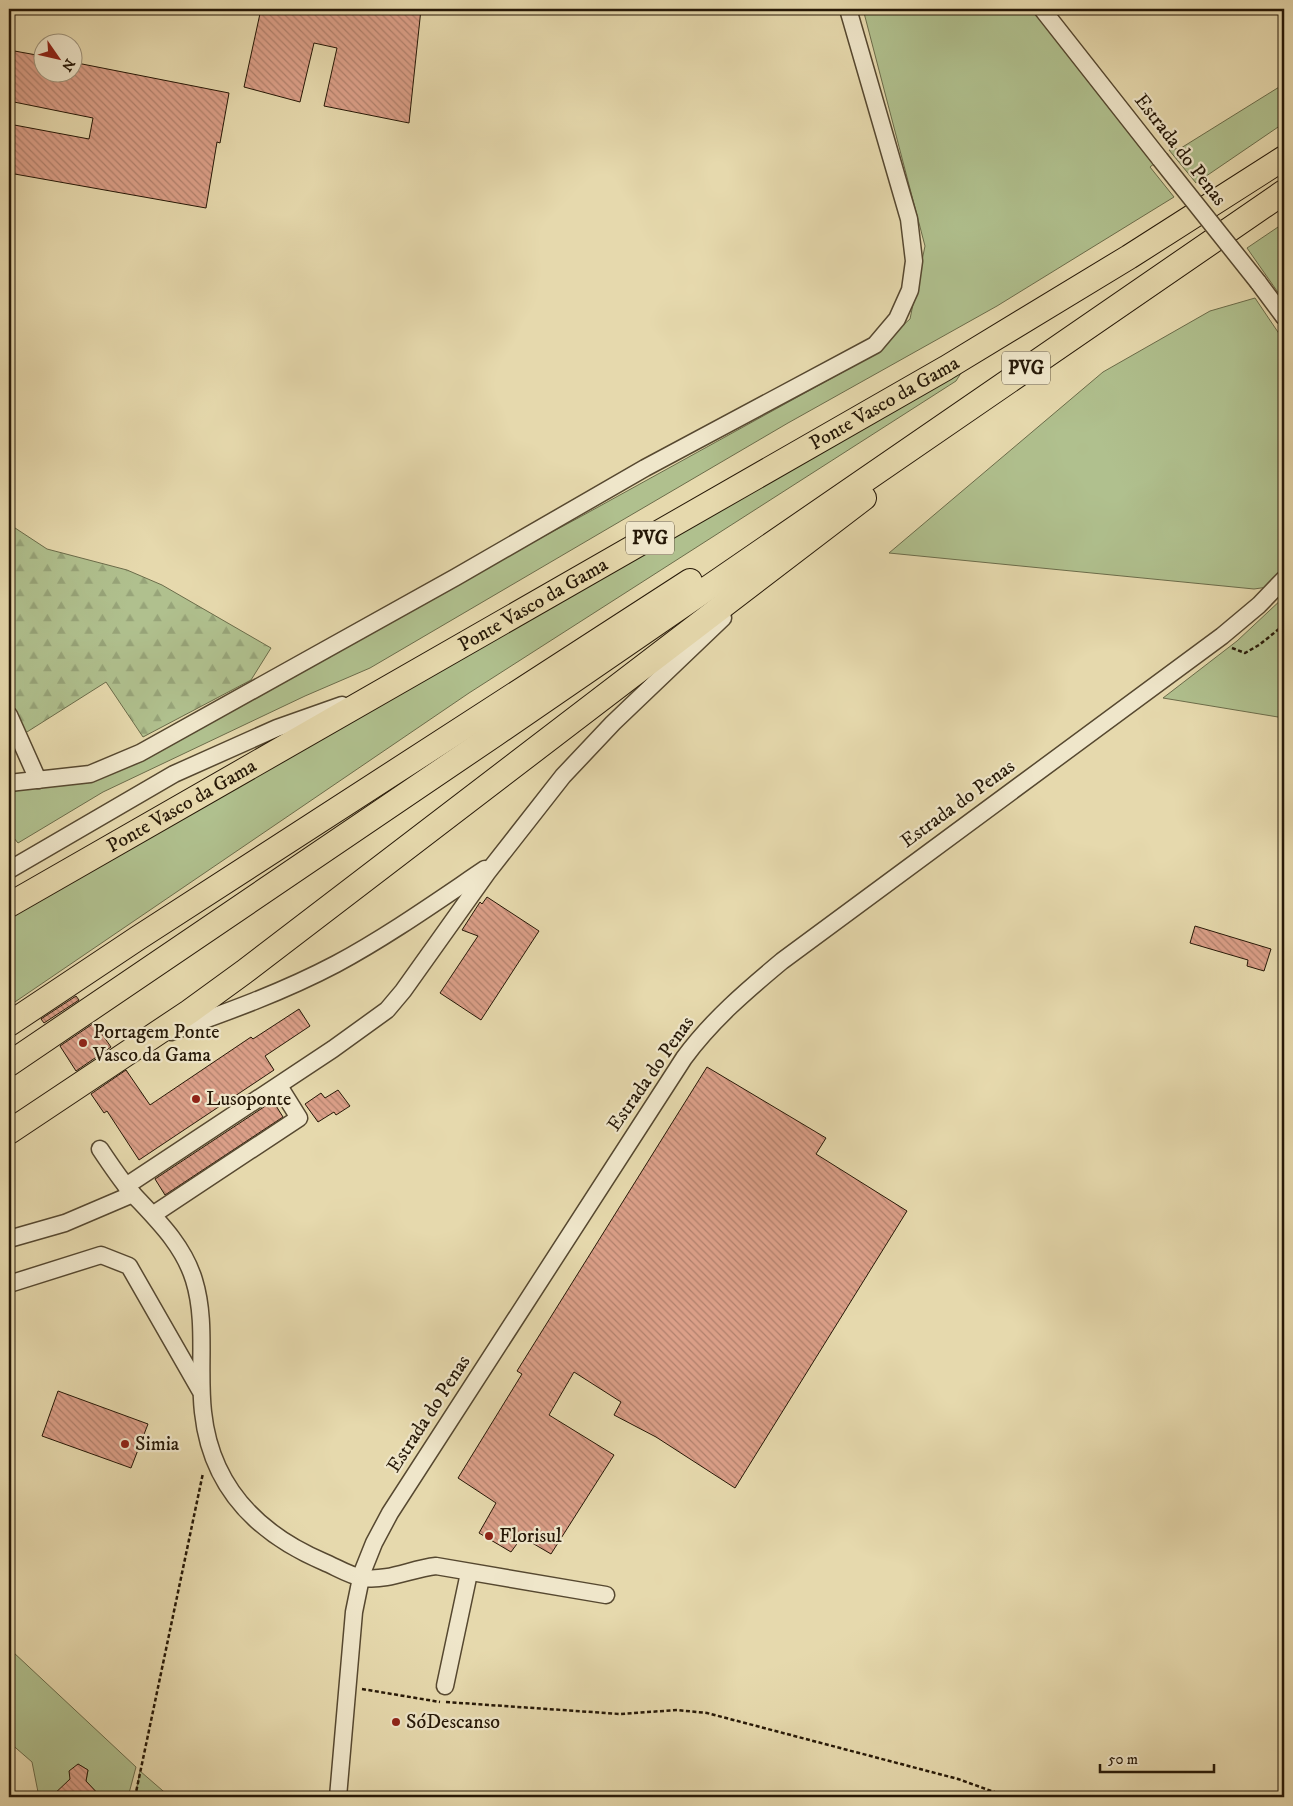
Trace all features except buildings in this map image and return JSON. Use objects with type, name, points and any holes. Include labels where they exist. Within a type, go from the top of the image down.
[{"type":"highway","name":"Ponte Vasco da Gama","points":[[9,905],[988,343],[1129,257],[1284,158]]},
{"type":"highway","name":"Ponte Vasco da Gama","points":[[9,1064],[502,730],[1284,192]]},
{"type":"highway","name":"Ponte Vasco da Gama","points":[[9,1132],[147,1040],[244,972],[1112,309]]},
{"type":"highway","name":"Ponte Vasco da Gama","points":[[9,1024],[138,938],[1112,309]]},
{"type":"street","points":[[9,783],[90,774],[140,753],[456,577],[646,468],[876,345],[898,319],[910,290],[914,261],[909,220],[848,9]]},
{"type":"street","name":"Estrada do Penas","points":[[1042,9],[1284,317]]},
{"type":"street","points":[[9,1239],[65,1223],[130,1190],[360,1031],[393,1004],[563,776],[613,723],[804,544]]},
{"type":"street","name":"Estrada do Penas","points":[[338,1797],[354,1612],[361,1578],[374,1543],[390,1513],[678,1066],[704,1032],[724,1010],[782,960],[1222,636],[1259,605],[1284,579]]},
{"type":"street","points":[[10,867],[188,767],[277,728],[382,691]]},
{"type":"street","points":[[9,715],[38,780]]},
{"type":"street","points":[[147,1040],[251,1004],[335,964],[493,872]]},
{"type":"street","points":[[154,1214],[299,1118],[279,1086]]},
{"type":"street","points":[[100,1149],[130,1190],[154,1214],[185,1259],[197,1289],[201,1320],[202,1392],[205,1427],[213,1455],[223,1477],[243,1507],[267,1530],[288,1545],[361,1578],[392,1578],[416,1568],[436,1566],[469,1573],[606,1594]]},
{"type":"street","points":[[9,1284],[101,1255],[129,1266],[202,1392]]},
{"type":"street","points":[[445,1686],[469,1573]]},
{"type":"path","points":[[1222,636],[1234,650],[1245,654],[1259,646],[1284,625]]},
{"type":"path","points":[[135,1797],[204,1469]]},
{"type":"path","points":[[348,1687],[450,1703],[620,1714],[677,1710],[707,1713],[958,1779],[1008,1797]]},
{"type":"green space","points":[[863,9],[1039,9],[1160,159],[1150,167],[1174,197],[997,306],[788,423],[370,668],[305,696],[103,792],[18,843],[9,832],[9,792],[90,779],[580,517],[861,362],[910,319],[925,246]]},
{"type":"green space","points":[[1284,84],[1284,123],[1196,183],[1169,150],[1181,148]]},
{"type":"green space","points":[[1284,223],[1284,301],[1247,248]]},
{"type":"green space","points":[[1255,298],[1284,341],[1284,568],[1268,587],[1254,589],[889,553],[1103,372],[1210,311]]},
{"type":"green space","points":[[963,370],[956,381],[469,693],[9,1006],[9,916]]},
{"type":"green space","points":[[9,524],[47,549],[127,570],[162,585],[271,648],[251,680],[143,737],[106,682],[19,737],[9,715]]},
{"type":"green space","points":[[1284,597],[1284,718],[1163,698],[1237,641]]},
{"type":"green space","points":[[13,1652],[136,1767],[128,1797],[101,1797],[86,1781],[88,1770],[78,1764],[70,1779],[57,1792],[61,1797],[39,1797],[32,1762],[9,1742],[9,1655]]},
{"type":"green space","points":[[140,1771],[170,1797],[135,1797]]},
{"type":"place","name":"Portagem Ponte Vasco da Gama","points":[[83,1043]]},
{"type":"place","name":"Lusoponte","points":[[196,1099]]},
{"type":"place","name":"Simia","points":[[125,1444]]},
{"type":"place","name":"Florisul","points":[[489,1536]]},
{"type":"place","name":"SóDescanso","points":[[396,1722]]}]
